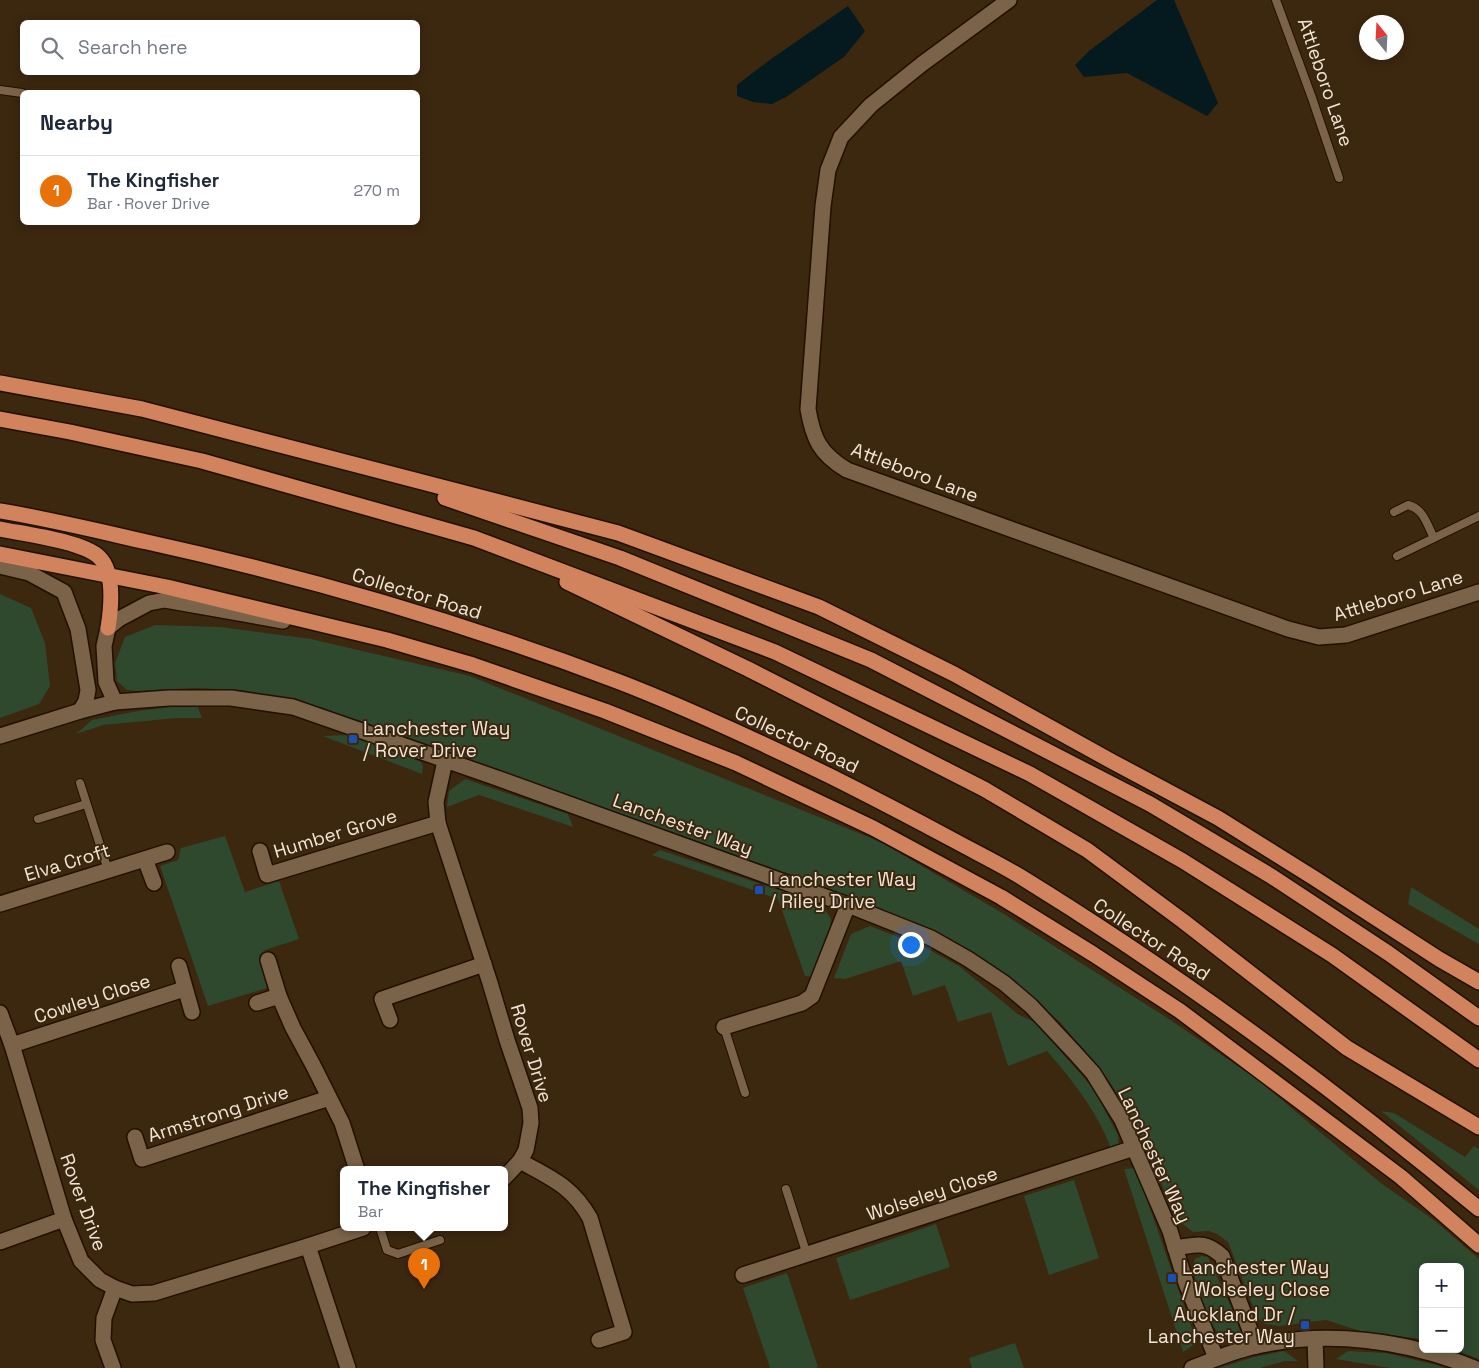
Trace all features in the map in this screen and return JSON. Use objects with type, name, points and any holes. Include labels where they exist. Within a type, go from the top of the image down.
[{"type":"highway","points":[[0,384],[142,409],[618,533],[819,608],[954,674],[1218,818],[1439,959],[1479,982]]},
{"type":"highway","points":[[0,419],[70,432],[202,461],[474,538],[775,652],[1030,774],[1183,861],[1332,955],[1479,1060]]},
{"type":"highway","points":[[338,460],[620,558],[871,660],[1150,804],[1271,876],[1388,953],[1479,1018]]},
{"type":"highway","name":"Collector Road","points":[[0,511],[161,545],[287,575],[478,632],[619,682],[747,736],[883,802],[1010,871],[1092,923],[1192,988],[1304,1070],[1479,1209]]},
{"type":"highway","points":[[0,529],[75,545],[100,558],[109,575],[112,606],[108,628]]},
{"type":"highway","points":[[474,538],[748,669],[984,789],[1087,850],[1183,921],[1347,1048],[1479,1127]]},
{"type":"highway","points":[[0,554],[168,587],[387,640],[483,668],[605,711],[736,763],[873,828],[1001,897],[1180,1011],[1401,1177],[1479,1245]]},
{"type":"street","name":"Attleboro Lane","points":[[1009,0],[922,64],[871,105],[841,138],[828,170],[808,409],[811,427],[818,446],[832,461],[847,470],[1288,629],[1319,637],[1346,635],[1479,592]]},
{"type":"street","points":[[0,566],[29,573],[64,592],[78,629],[88,690],[86,701],[80,711]]},
{"type":"street","points":[[115,702],[106,682],[104,646],[108,628],[119,619],[149,603],[165,600],[387,640]]},
{"type":"street","name":"Lanchester Way","points":[[0,736],[115,702],[169,698],[231,698],[293,707],[848,905],[931,938],[968,959],[1004,983],[1047,1022],[1093,1073],[1122,1120],[1175,1248],[1186,1283],[1216,1358]]},
{"type":"street","name":"Rover Drive","points":[[445,761],[436,802],[438,823],[530,1108],[531,1123],[526,1150],[520,1161],[508,1174]]},
{"type":"street","name":"Humber Grove","points":[[260,851],[267,875],[438,823]]},
{"type":"street","name":"Elva Croft","points":[[0,904],[167,852]]},
{"type":"street","points":[[146,859],[154,883]]},
{"type":"street","points":[[724,1027],[802,1003],[812,996],[848,905]]},
{"type":"street","points":[[268,960],[279,996],[293,1028],[342,1123],[357,1166]]},
{"type":"street","points":[[390,1020],[382,999],[484,964]]},
{"type":"street","points":[[178,966],[192,1012]]},
{"type":"street","name":"Cowley Close","points":[[12,1045],[184,989]]},
{"type":"street","points":[[258,1003],[279,996]]},
{"type":"street","name":"Rover Drive","points":[[0,1013],[12,1045],[64,1219],[81,1261],[100,1280],[132,1294],[154,1293],[354,1231]]},
{"type":"street","name":"Armstrong Drive","points":[[135,1137],[142,1159],[329,1098]]},
{"type":"street","name":"Wolseley Close","points":[[743,1276],[1134,1148]]},
{"type":"street","points":[[520,1161],[562,1184],[581,1202],[590,1218],[624,1332],[599,1340]]},
{"type":"street","points":[[0,1242],[64,1219]]},
{"type":"street","points":[[1175,1248],[1200,1244],[1211,1246],[1222,1256],[1256,1346]]},
{"type":"street","points":[[308,1246],[348,1368]]},
{"type":"street","points":[[113,1368],[103,1340],[104,1318],[116,1288]]},
{"type":"street","points":[[1192,1368],[1216,1358],[1256,1346],[1337,1338],[1407,1347],[1474,1368]]},
{"type":"street","points":[[1315,1339],[1316,1368]]},
{"type":"lane","name":"Attleboro Lane","points":[[1276,0],[1339,178]]},
{"type":"lane","points":[[0,90],[20,93]]},
{"type":"lane","points":[[1394,512],[1408,504],[1415,507],[1422,513],[1434,538]]},
{"type":"lane","points":[[1397,556],[1479,516]]},
{"type":"lane","points":[[80,783],[108,870]]},
{"type":"lane","points":[[38,819],[86,804]]},
{"type":"lane","points":[[724,1027],[745,1093]]},
{"type":"lane","points":[[786,1189],[807,1255]]},
{"type":"lane","points":[[381,1231],[387,1250],[398,1254],[440,1240]]},
{"type":"green space","points":[[0,594],[31,608],[45,643],[50,686],[39,704],[0,718]]},
{"type":"green space","points":[[155,625],[221,627],[311,639],[470,676],[881,842],[1004,914],[1169,1019],[1258,1080],[1382,1184],[1434,1220],[1479,1259],[1479,1359],[1463,1353],[1464,1263],[1419,1263],[1419,1339],[1363,1332],[1326,1320],[1279,1326],[1265,1324],[1257,1317],[1228,1242],[1209,1231],[1193,1232],[1176,1219],[1131,1116],[1107,1078],[1060,1022],[1022,989],[968,951],[925,927],[705,844],[370,724],[296,701],[242,690],[193,688],[127,690],[117,681],[115,663],[125,637]]},
{"type":"green space","points":[[180,706],[198,707],[202,718],[177,718],[103,725],[76,734],[92,720],[138,711]]},
{"type":"green space","points":[[350,735],[421,762],[423,767],[422,774],[323,736]]},
{"type":"green space","points":[[465,779],[568,814],[573,827],[479,795],[447,807],[449,791]]},
{"type":"green space","points":[[225,836],[245,892],[279,881],[299,939],[265,950],[259,955],[265,970],[267,988],[208,1006],[160,866],[178,860],[181,848]]},
{"type":"green space","points":[[660,850],[779,890],[824,908],[831,919],[830,927],[814,977],[805,976],[778,899],[652,855]]},
{"type":"green space","points":[[1411,887],[1479,929],[1479,944],[1408,904]]},
{"type":"green space","points":[[870,926],[924,947],[959,966],[1019,1015],[1035,1022],[1093,1088],[1118,1135],[1119,1145],[1111,1149],[1092,1109],[1047,1051],[1008,1066],[991,1012],[958,1022],[945,985],[913,996],[901,961],[845,979],[834,978],[851,934]]},
{"type":"green space","points":[[1381,1111],[1394,1113],[1465,1157],[1474,1146],[1479,1149],[1479,1190]]},
{"type":"green space","points":[[1136,1168],[1197,1343],[1183,1352],[1124,1169]]},
{"type":"green space","points":[[1074,1180],[1099,1258],[1049,1275],[1024,1196]]},
{"type":"green space","points":[[936,1224],[950,1267],[850,1300],[836,1258]]},
{"type":"green space","points":[[1202,1256],[1208,1257],[1233,1311],[1242,1337],[1239,1342],[1230,1342],[1222,1337],[1208,1315],[1192,1267],[1195,1259]]},
{"type":"green space","points":[[787,1273],[818,1367],[815,1368],[770,1368],[743,1288]]},
{"type":"green space","points":[[1015,1343],[1024,1368],[972,1368],[969,1358]]},
{"type":"green space","points":[[1284,1351],[1298,1361],[1285,1361],[1260,1368],[1219,1368],[1254,1357]]},
{"type":"green space","points":[[1348,1351],[1386,1353],[1445,1368],[1390,1368],[1336,1359]]},
{"type":"water","points":[[1157,0],[1174,0],[1218,103],[1207,116],[1127,73],[1084,77],[1075,65],[1089,51]]},
{"type":"water","points":[[848,6],[865,31],[844,57],[786,97],[772,104],[753,102],[737,96],[737,85]]},
{"type":"place","name":"Lanchester Way / Rover Drive","points":[[353,739]]},
{"type":"place","name":"Lanchester Way / Riley Drive","points":[[759,890]]},
{"type":"place","name":"Lanchester Way / Wolseley Close","points":[[1172,1278]]},
{"type":"place","name":"The Kingfisher","points":[[424,1289]]},
{"type":"place","name":"Auckland Dr / Lanchester Way","points":[[1305,1325]]}]
